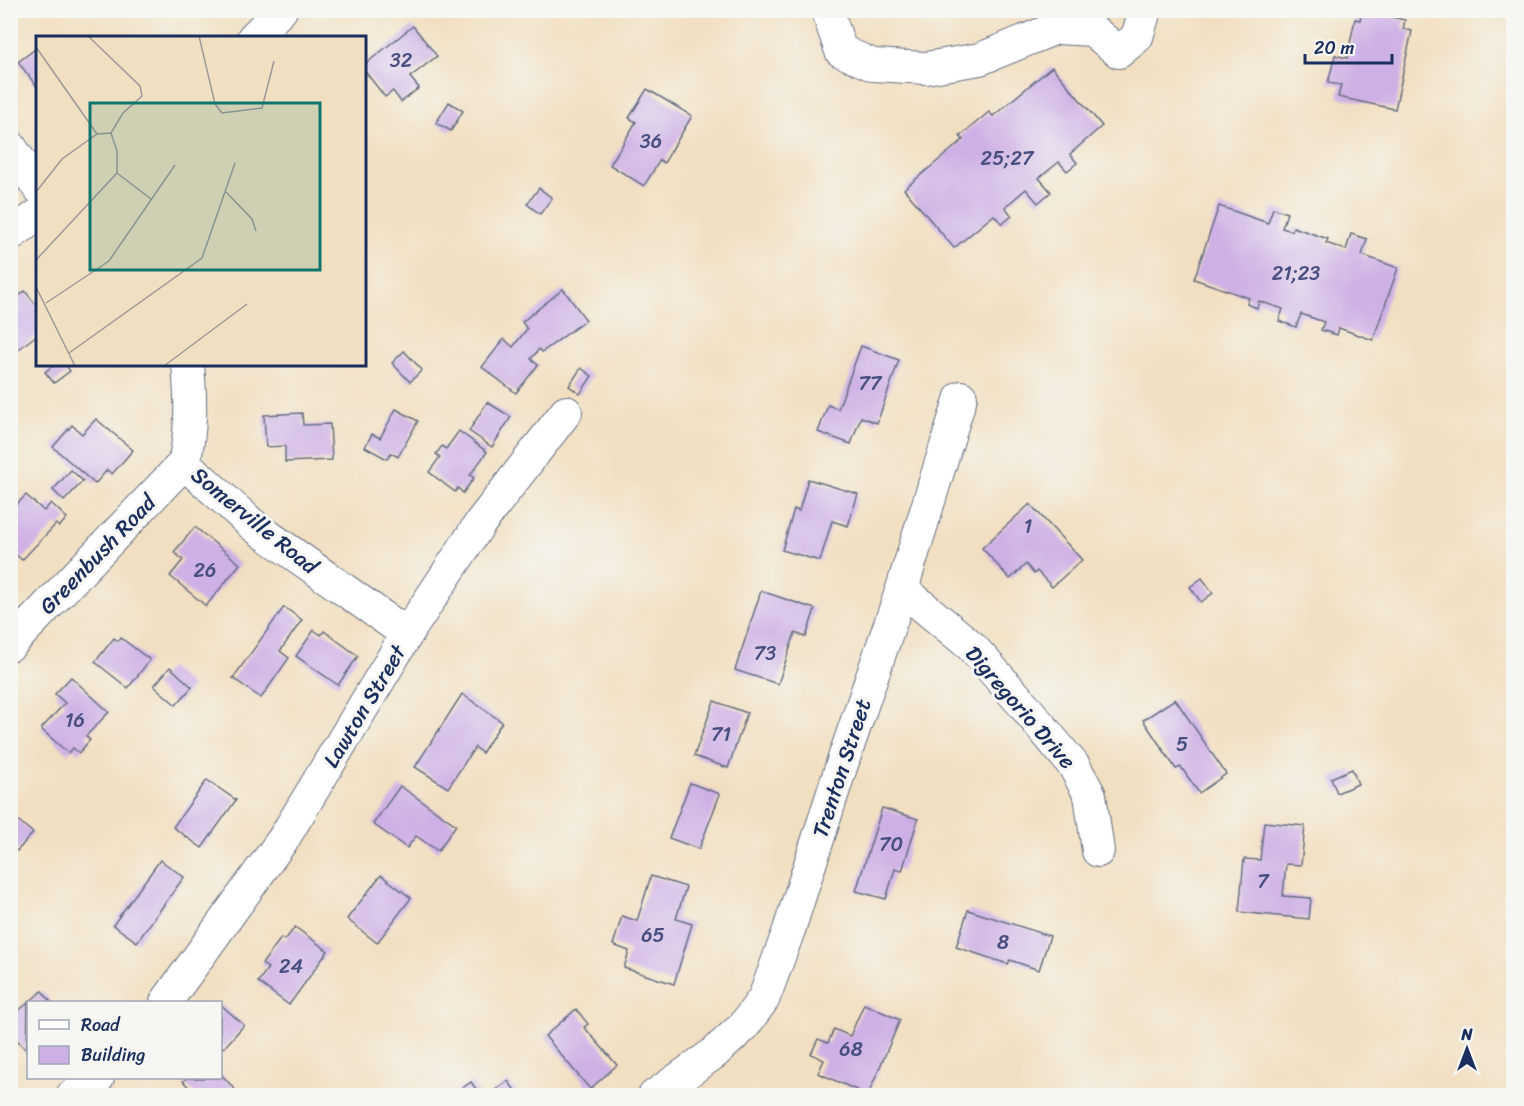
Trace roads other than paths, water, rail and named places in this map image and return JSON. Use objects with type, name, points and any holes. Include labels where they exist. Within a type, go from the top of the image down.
[{"type":"street","points":[[255,36],[281,10]]},
{"type":"street","points":[[827,10],[841,51],[873,65],[926,68],[980,59],[1056,28],[1092,30],[1119,52],[1137,37],[1145,10]]},
{"type":"street","points":[[10,146],[36,184]]},
{"type":"street","points":[[10,235],[36,216]]},
{"type":"street","name":"Somerville Road","points":[[188,366],[190,437],[184,464],[254,526],[407,634]]},
{"type":"street","name":"Trenton Street","points":[[654,1095],[720,1047],[743,1027],[764,998],[789,930],[842,764],[902,589],[961,397]]},
{"type":"street","name":"Lawton Street","points":[[167,1001],[284,838],[407,634],[481,522],[566,412]]},
{"type":"street","name":"Greenbush Road","points":[[10,645],[184,464]]},
{"type":"street","name":"Digregorio Drive","points":[[902,589],[971,646],[1074,766],[1090,795],[1098,851]]},
{"type":"street","points":[[72,1095],[95,1079]]}]
